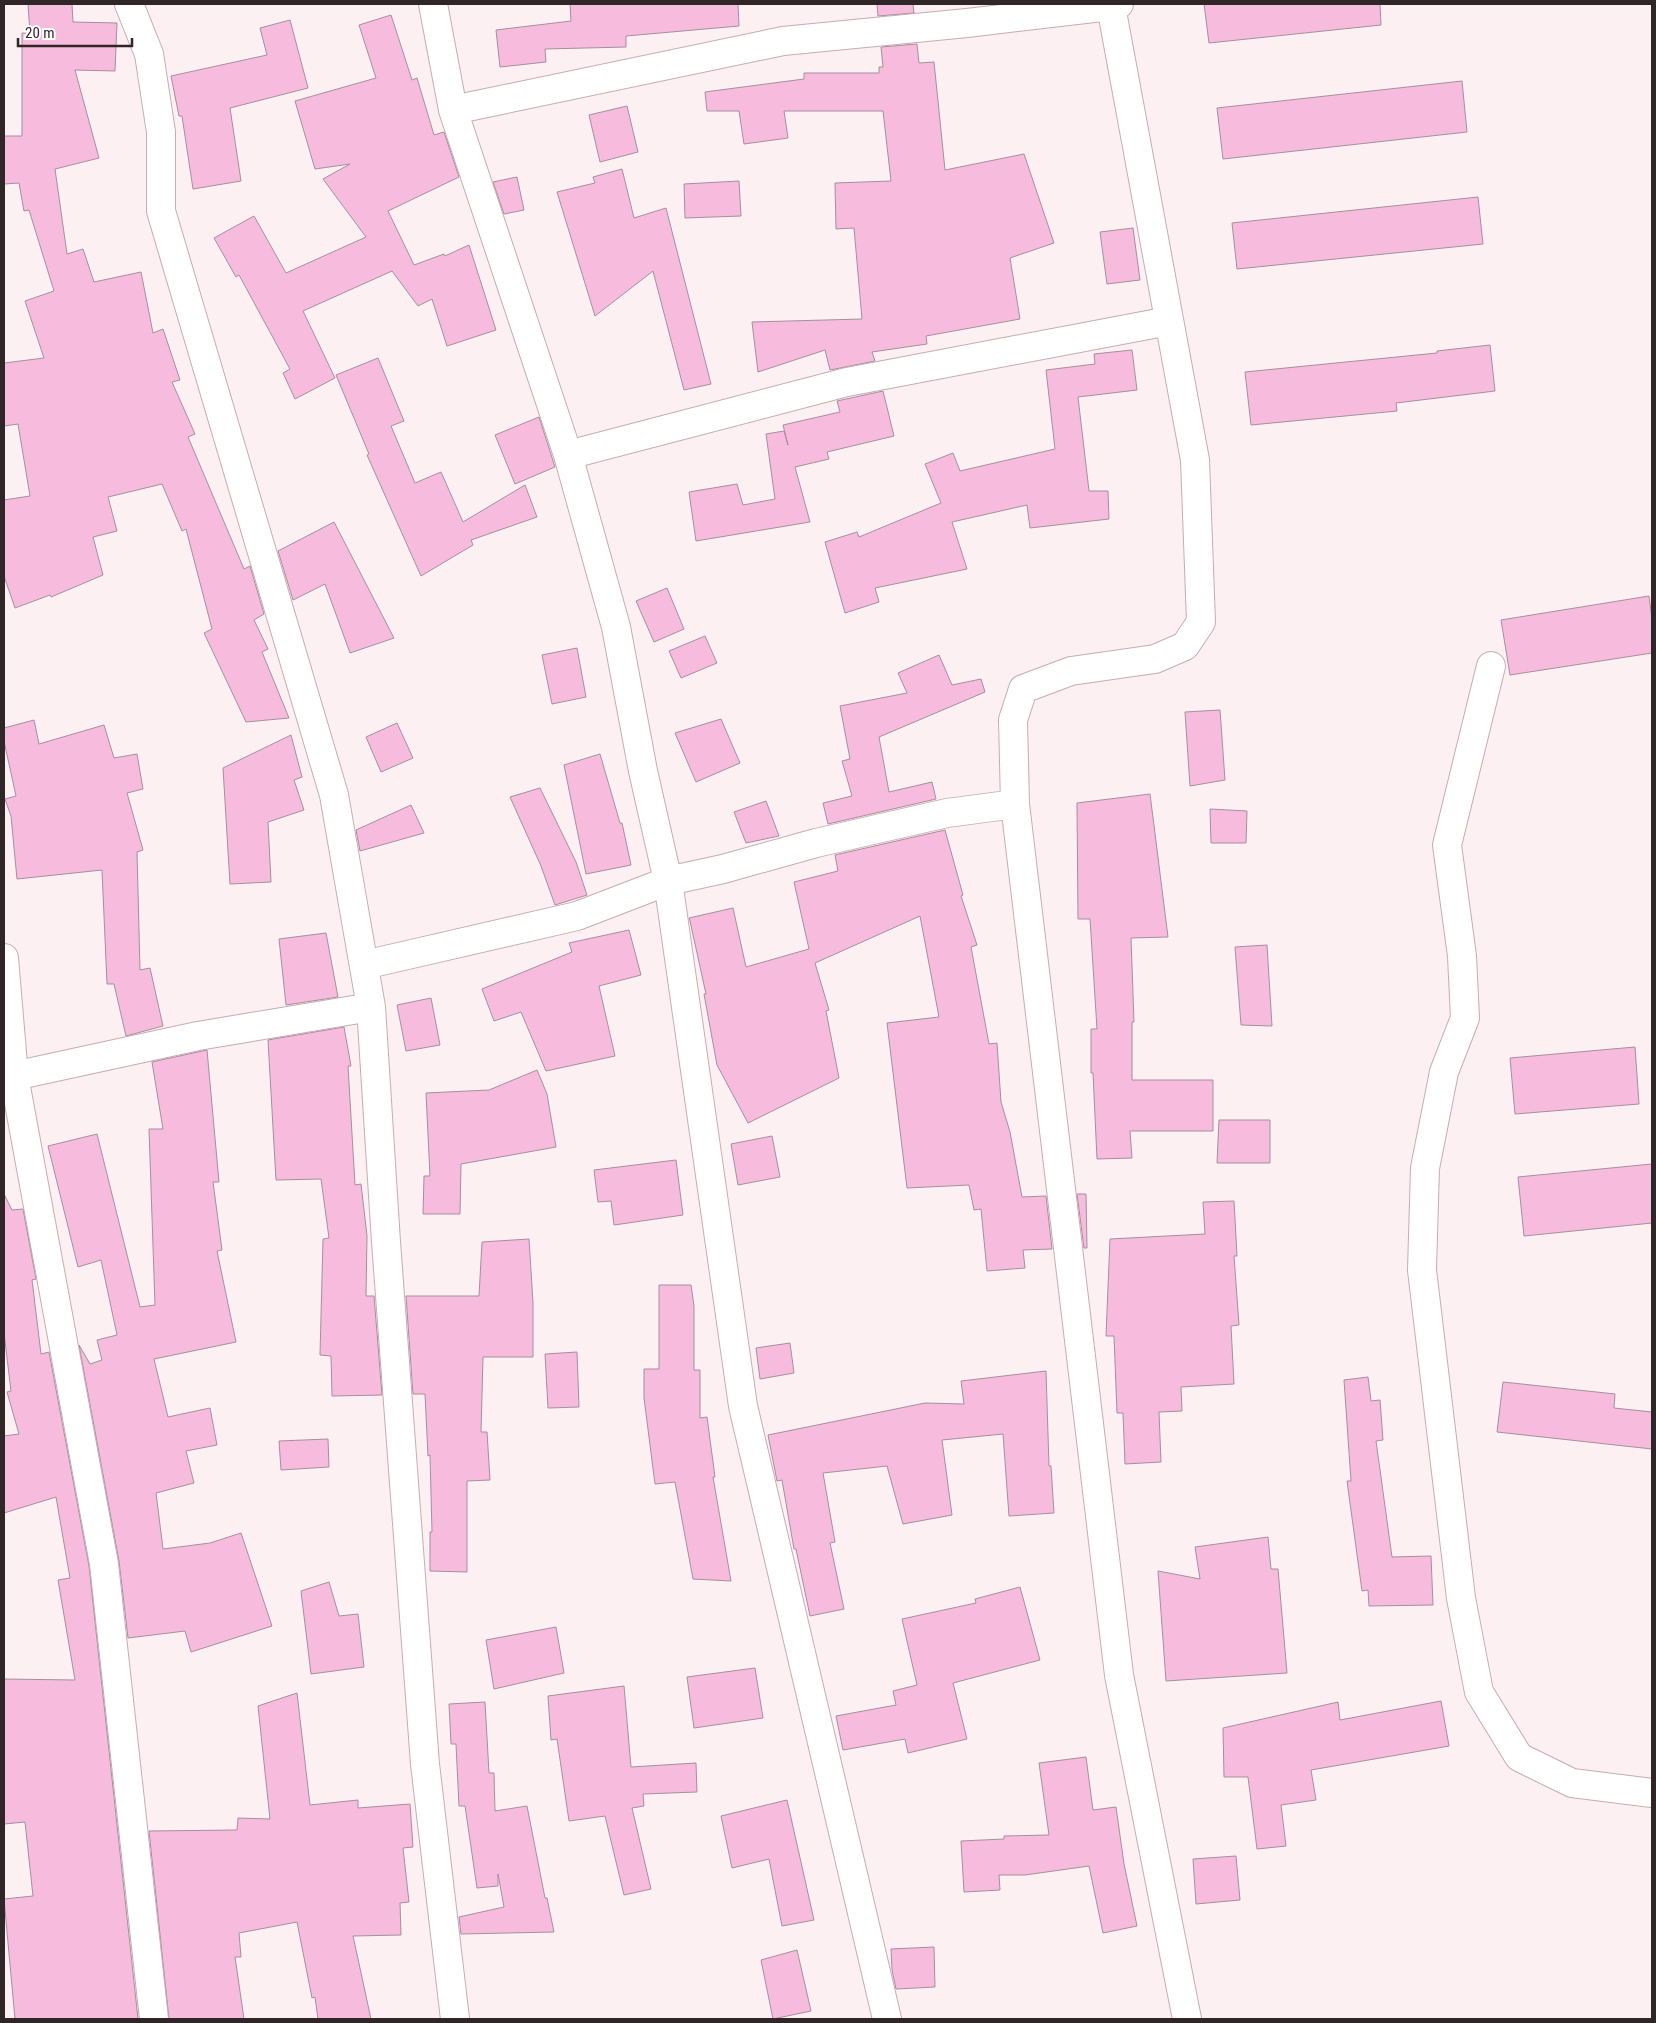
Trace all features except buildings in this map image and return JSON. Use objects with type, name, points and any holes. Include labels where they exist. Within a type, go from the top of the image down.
[{"type":"street","points":[[129,4],[149,54],[161,132],[161,211],[334,795],[371,1007],[425,1764],[455,2019]]},
{"type":"street","points":[[433,4],[453,110],[568,455],[616,627],[643,771],[668,881],[743,1406],[887,2019]]},
{"type":"street","points":[[453,110],[783,41],[967,23],[1115,5],[1169,321],[1195,460],[1201,622],[1185,646],[1154,659],[1072,671],[1023,689],[1013,720],[1015,804],[1120,1676],[1187,2019]]},
{"type":"street","points":[[568,455],[847,382],[1169,321]]},
{"type":"street","points":[[1491,666],[1447,845],[1462,956],[1465,1018],[1444,1072],[1425,1168],[1422,1270],[1461,1598],[1480,1692],[1519,1756],[1572,1783],[1652,1793]]},
{"type":"street","points":[[364,965],[577,916],[668,881],[723,869],[816,843],[946,813],[1015,804]]},
{"type":"street","points":[[4,958],[14,1076],[104,1564],[154,2019]]},
{"type":"street","points":[[14,1076],[198,1036],[371,1007]]}]
